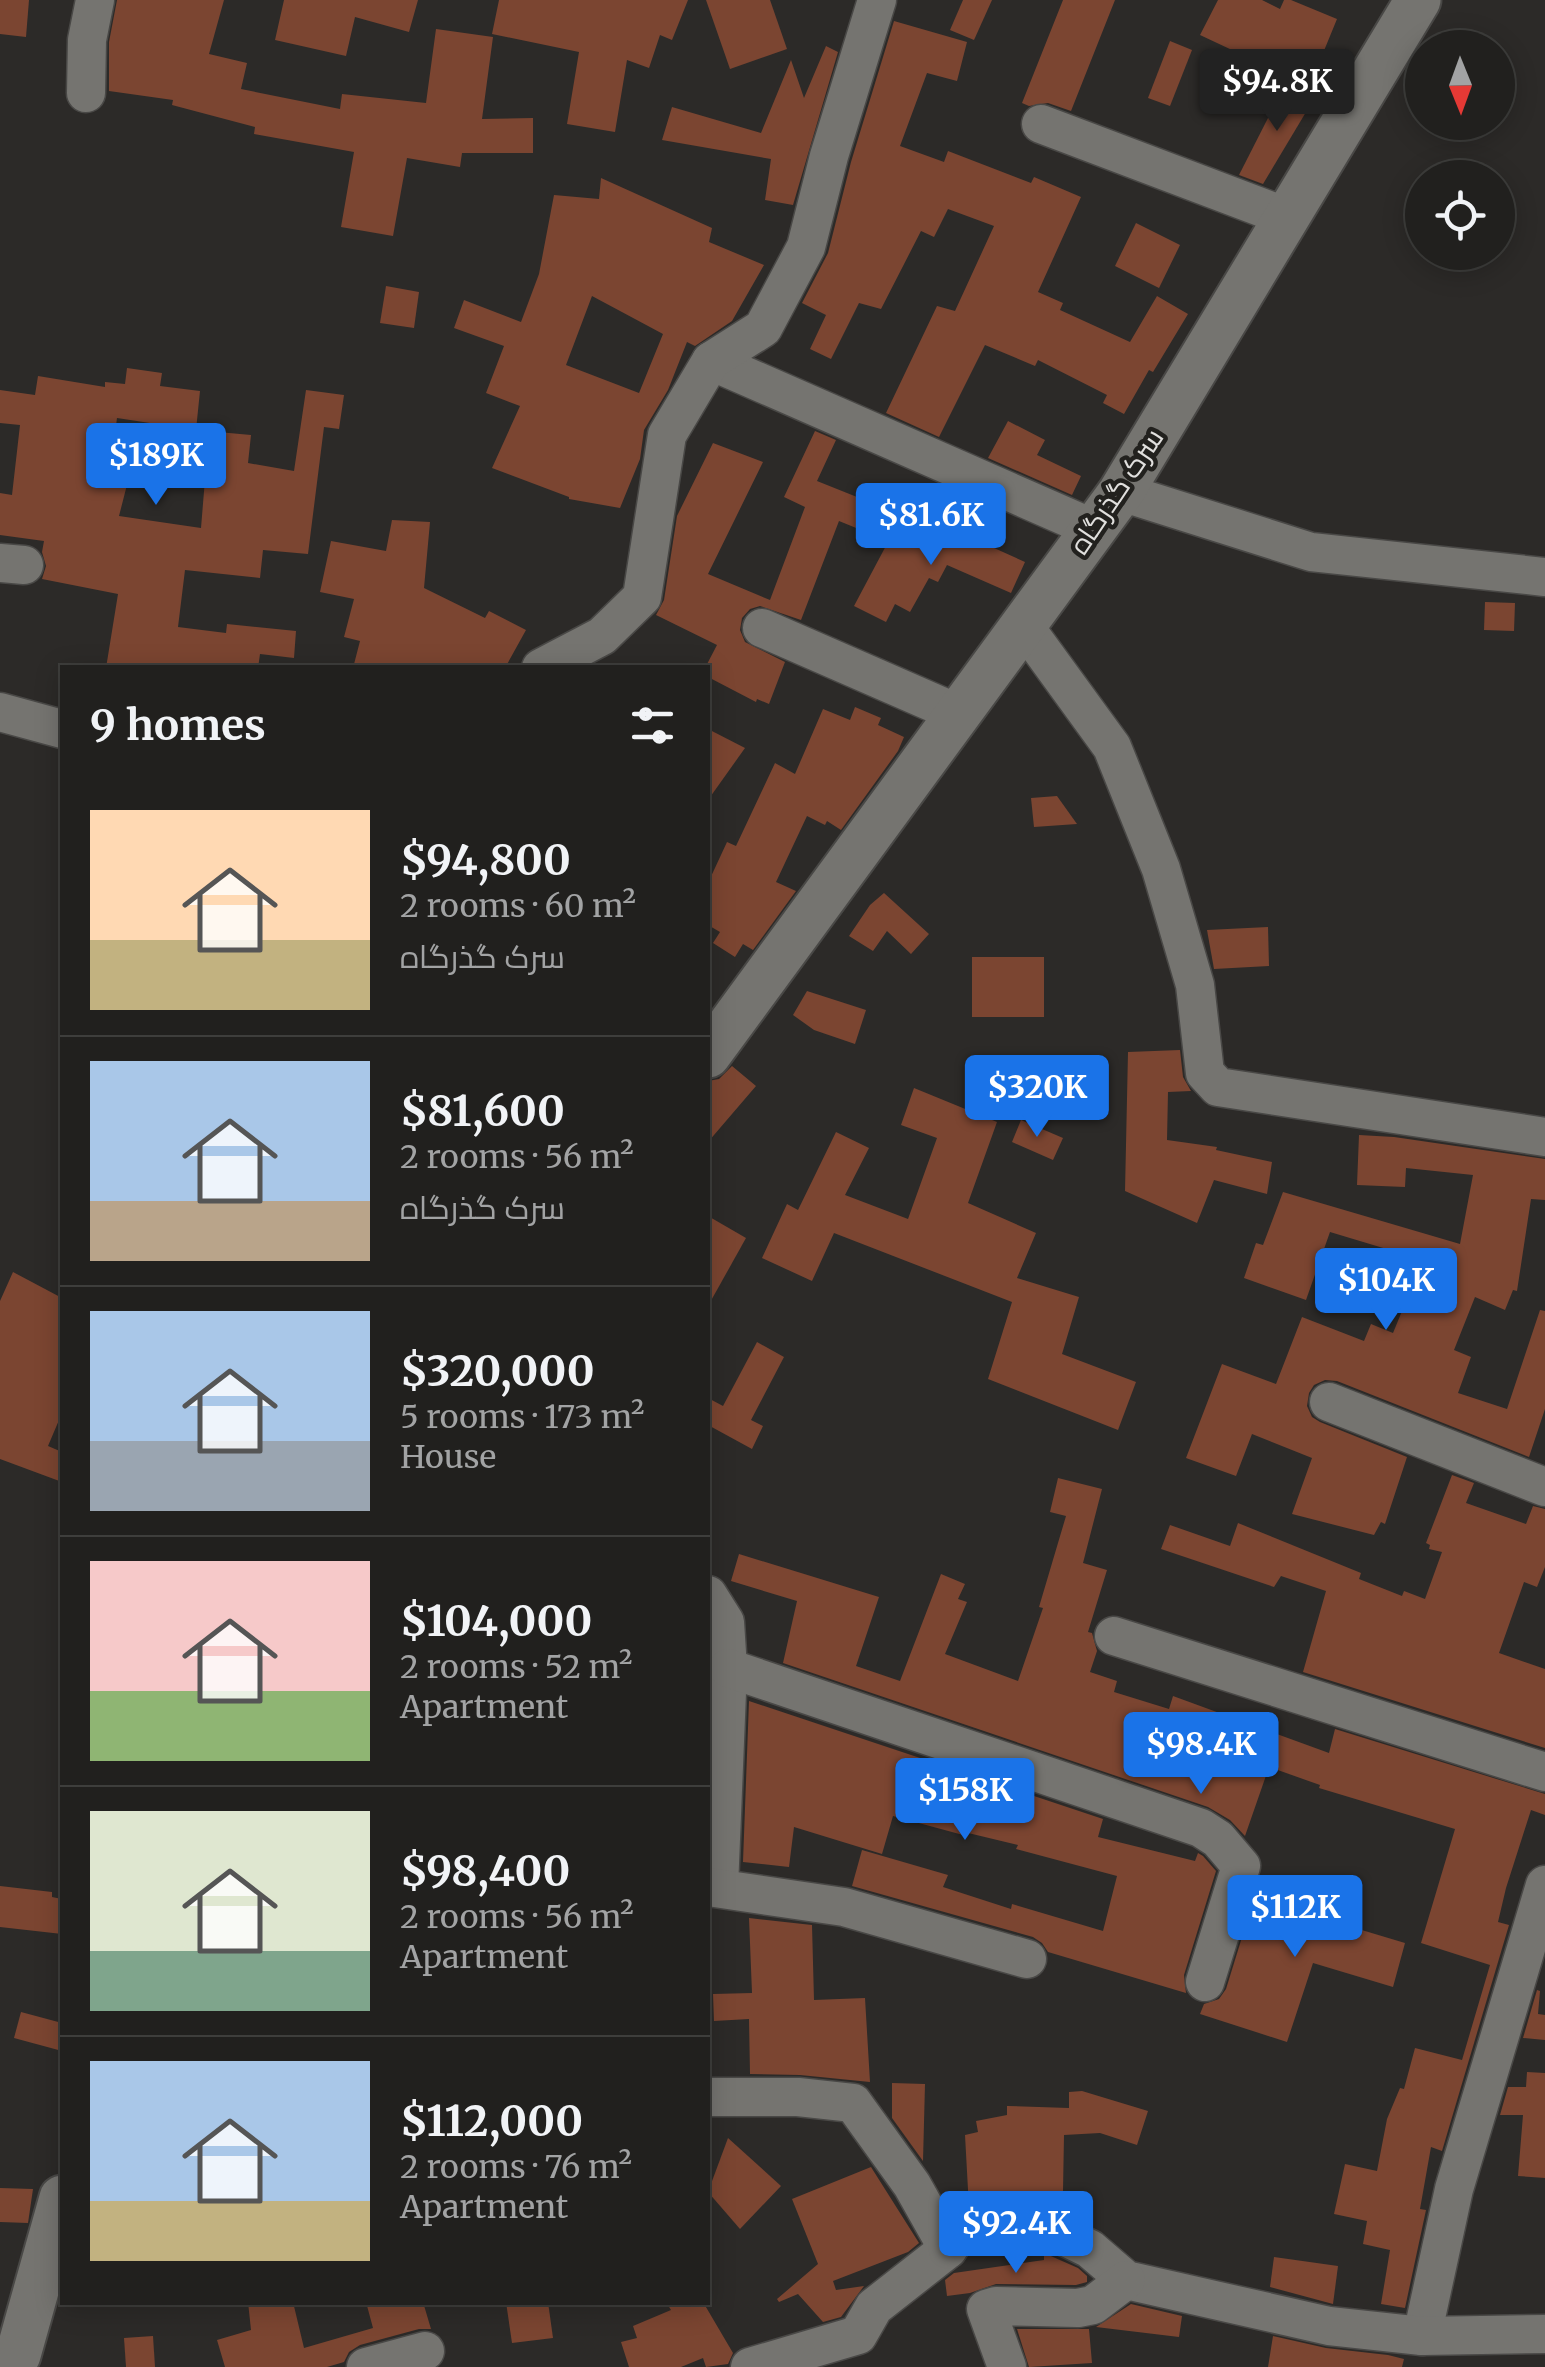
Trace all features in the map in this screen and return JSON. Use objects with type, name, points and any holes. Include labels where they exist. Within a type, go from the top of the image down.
[{"type":"street","points":[[86,94],[87,40],[95,0]]},
{"type":"street","points":[[547,665],[602,636],[642,597],[667,435],[711,361],[762,328],[806,247],[829,156],[877,0]]},
{"type":"street","name":"سرک گذرگاه","points":[[710,1051],[1121,492],[1418,0]]},
{"type":"street","points":[[1041,124],[1286,218]]},
{"type":"street","points":[[711,361],[1092,528]]},
{"type":"street","points":[[1121,492],[1311,552],[1545,576]]},
{"type":"street","points":[[1024,626],[1112,747],[1162,870],[1195,985],[1204,1073],[1218,1086],[1545,1137]]},
{"type":"street","points":[[762,628],[959,714]]},
{"type":"street","points":[[0,712],[60,728]]},
{"type":"street","points":[[1329,1402],[1545,1486]]},
{"type":"street","points":[[710,1598],[725,1622],[728,1668],[714,1887],[844,1907],[1027,1959]]},
{"type":"street","points":[[1114,1636],[1545,1772]]},
{"type":"street","points":[[728,1668],[1201,1828],[1218,1839],[1241,1866],[1205,1982]]},
{"type":"street","points":[[1422,2336],[1454,2189],[1545,1886]]},
{"type":"street","points":[[710,2097],[798,2096],[853,2103],[912,2185],[948,2249]]},
{"type":"street","points":[[9,2358],[60,2204]]},
{"type":"street","points":[[750,2367],[862,2351],[874,2307],[948,2249],[957,2236],[1000,2220],[1048,2228],[1090,2249],[1126,2280],[1329,2326],[1422,2336],[1545,2334]]},
{"type":"street","points":[[1007,2367],[986,2310],[996,2306],[1093,2305],[1126,2280]]},
{"type":"street","points":[[366,2367],[425,2351]]},
{"type":"building","points":[[0,0],[29,0],[26,37],[0,34]]},
{"type":"building","points":[[117,0],[224,0],[209,54],[247,63],[241,89],[340,109],[342,94],[426,103],[436,29],[493,37],[482,119],[533,118],[533,153],[462,153],[460,167],[407,158],[393,236],[341,227],[354,152],[254,134],[255,127],[172,105],[173,100],[109,91],[109,42]]},
{"type":"building","points":[[284,0],[418,0],[409,32],[355,17],[346,56],[275,40]]},
{"type":"building","points":[[499,0],[688,0],[672,40],[660,35],[649,68],[627,60],[615,132],[567,124],[579,52],[492,34]]},
{"type":"building","points":[[706,0],[770,0],[787,49],[730,69]]},
{"type":"building","points":[[963,0],[992,0],[974,40],[950,30]]},
{"type":"building","points":[[1063,0],[1115,0],[1071,111],[1048,103],[1029,106],[1022,103]]},
{"type":"building","points":[[1218,0],[1262,0],[1280,9],[1284,0],[1291,0],[1337,19],[1312,80],[1251,54],[1249,58],[1200,35]]},
{"type":"building","points":[[894,21],[967,42],[957,81],[927,73],[900,146],[944,162],[948,151],[1031,183],[1034,177],[1081,197],[1038,292],[1063,303],[1060,310],[1130,342],[1157,296],[1188,314],[1124,414],[1103,403],[1107,395],[1038,360],[1035,366],[985,345],[939,437],[886,413],[937,306],[955,311],[994,226],[948,209],[934,237],[921,231],[881,309],[859,303],[831,359],[810,349],[826,315],[802,303],[828,253]]},
{"type":"building","points":[[1170,41],[1192,50],[1170,106],[1148,98]]},
{"type":"building","points":[[826,46],[838,52],[793,205],[765,200],[771,159],[662,140],[672,107],[761,133],[791,60],[804,98]]},
{"type":"building","points":[[1292,83],[1315,97],[1263,184],[1239,175],[1268,118]]},
{"type":"building","points":[[601,178],[712,228],[709,242],[764,265],[732,321],[695,346],[687,342],[668,390],[644,430],[640,459],[620,508],[569,499],[492,468],[520,406],[486,393],[504,346],[454,328],[464,300],[521,322],[539,274],[554,195],[599,199]],"holes":[[[592,296],[663,334],[639,393],[566,365]]]},
{"type":"building","points":[[1136,223],[1180,245],[1159,288],[1115,266]]},
{"type":"building","points":[[386,286],[419,292],[414,328],[380,323]]},
{"type":"building","points":[[127,368],[162,373],[160,386],[200,391],[196,430],[251,435],[248,463],[294,471],[306,390],[344,395],[339,429],[324,427],[308,554],[263,550],[260,578],[185,570],[178,627],[226,633],[227,624],[296,631],[294,658],[260,654],[258,665],[106,665],[118,594],[42,579],[46,566],[44,541],[0,535],[0,493],[12,495],[20,425],[0,423],[0,390],[35,395],[38,376],[105,387],[105,382],[125,384]],"holes":[[[117,418],[163,425],[160,449],[207,455],[201,528],[119,516],[129,477],[110,472]]]},
{"type":"building","points":[[1008,421],[1045,440],[1037,455],[1081,476],[1072,495],[988,458]]},
{"type":"building","points":[[815,431],[836,440],[817,481],[877,505],[866,532],[839,521],[801,620],[760,606],[750,609],[742,618],[740,630],[745,642],[785,662],[769,704],[757,699],[756,702],[710,678],[710,665],[707,665],[717,645],[656,615],[664,600],[677,516],[713,443],[763,462],[708,574],[770,600],[805,507],[784,497]]},
{"type":"building","points":[[392,520],[430,522],[424,588],[485,618],[489,611],[526,630],[507,665],[354,665],[360,641],[344,637],[354,599],[320,592],[331,541],[386,551]]},
{"type":"building","points":[[897,525],[922,535],[926,525],[951,535],[954,530],[1025,562],[1011,593],[947,565],[938,582],[929,578],[910,612],[895,604],[886,622],[854,606]]},
{"type":"building","points":[[1485,602],[1515,603],[1514,631],[1484,630]]},
{"type":"building","points":[[855,707],[881,718],[878,725],[904,737],[898,751],[841,830],[807,816],[776,882],[796,891],[753,950],[743,944],[735,957],[713,943],[720,932],[710,926],[710,879],[727,842],[736,846],[775,763],[795,774],[823,709],[850,720]]},
{"type":"building","points":[[710,730],[745,748],[710,797]]},
{"type":"building","points":[[1057,796],[1077,824],[1034,827],[1031,798]]},
{"type":"building","points":[[884,893],[929,934],[911,954],[887,931],[873,951],[849,936],[870,905]]},
{"type":"building","points":[[1268,927],[1269,966],[1214,969],[1207,930]]},
{"type":"building","points":[[972,957],[1044,957],[1044,1017],[972,1017]]},
{"type":"building","points":[[807,991],[866,1010],[855,1044],[814,1030],[793,1015]]},
{"type":"building","points":[[1180,1050],[1183,1077],[1191,1091],[1168,1092],[1167,1140],[1217,1147],[1216,1150],[1272,1162],[1267,1194],[1214,1180],[1197,1223],[1125,1191],[1128,1052]]},
{"type":"building","points":[[732,1066],[756,1086],[710,1140],[710,1081],[719,1079]]},
{"type":"building","points":[[914,1088],[997,1122],[968,1203],[1036,1233],[1017,1278],[1079,1297],[1062,1354],[1136,1382],[1118,1430],[988,1379],[1012,1302],[834,1233],[812,1281],[762,1258],[787,1204],[798,1210],[836,1132],[869,1148],[845,1195],[908,1219],[937,1138],[901,1125]]},
{"type":"building","points":[[1021,1120],[1063,1138],[1053,1160],[1012,1142]]},
{"type":"building","points":[[1359,1135],[1545,1159],[1545,1200],[1531,1199],[1517,1291],[1513,1290],[1505,1310],[1475,1297],[1454,1350],[1471,1357],[1458,1393],[1507,1409],[1540,1310],[1545,1311],[1545,1409],[1529,1457],[1337,1381],[1325,1380],[1314,1385],[1309,1393],[1307,1406],[1312,1417],[1407,1457],[1385,1524],[1381,1522],[1374,1535],[1292,1514],[1312,1458],[1252,1434],[1236,1476],[1186,1458],[1222,1364],[1276,1384],[1302,1317],[1364,1341],[1371,1324],[1393,1333],[1423,1260],[1330,1232],[1306,1300],[1244,1278],[1256,1243],[1263,1245],[1283,1192],[1460,1244],[1473,1175],[1406,1168],[1405,1187],[1357,1185]]},
{"type":"building","points":[[710,1217],[746,1238],[710,1302]]},
{"type":"building","points":[[13,1272],[60,1297],[60,1418],[48,1446],[60,1451],[60,1481],[0,1459],[0,1301]]},
{"type":"building","points":[[757,1342],[784,1357],[751,1420],[763,1426],[752,1449],[710,1426],[710,1399],[723,1406]]},
{"type":"building","points":[[1452,1475],[1474,1483],[1466,1503],[1526,1524],[1533,1506],[1545,1509],[1545,1567],[1537,1587],[1524,1582],[1499,1653],[1545,1669],[1545,1748],[1303,1672],[1326,1591],[1281,1576],[1274,1587],[1161,1549],[1170,1525],[1230,1546],[1238,1523],[1361,1573],[1359,1579],[1402,1596],[1404,1591],[1425,1599],[1442,1552],[1429,1549],[1426,1543]]},
{"type":"building","points":[[1058,1478],[1102,1489],[1083,1563],[1107,1570],[1088,1632],[1092,1633],[1097,1651],[1090,1672],[1117,1681],[1114,1692],[1169,1709],[1173,1696],[1329,1753],[1335,1729],[1545,1794],[1545,1815],[1531,1810],[1506,1888],[1498,1922],[1509,1925],[1442,2151],[1431,2147],[1420,2209],[1426,2210],[1405,2308],[1381,2304],[1390,2250],[1363,2244],[1367,2221],[1334,2214],[1345,2164],[1377,2171],[1387,2119],[1400,2088],[1404,2089],[1415,2048],[1462,2060],[1490,1965],[1421,1943],[1455,1829],[1319,1788],[1320,1785],[1269,1767],[1245,1836],[1230,1820],[1208,1807],[783,1663],[797,1601],[731,1581],[739,1554],[879,1597],[856,1666],[900,1681],[941,1574],[965,1584],[958,1599],[967,1602],[945,1654],[1018,1681],[1043,1608],[1039,1607],[1066,1516],[1050,1512]]},
{"type":"building","points":[[749,1701],[1103,1819],[1098,1837],[1195,1861],[1198,1853],[1203,1856],[1216,1871],[1184,1975],[1186,1993],[1048,1952],[1033,1937],[852,1886],[862,1850],[948,1875],[943,1887],[1011,1909],[1012,1904],[1103,1931],[1117,1876],[1016,1849],[1018,1845],[893,1816],[882,1854],[794,1827],[789,1867],[743,1862]]},
{"type":"building","points":[[1287,1875],[1324,1886],[1315,1916],[1405,1943],[1393,1987],[1313,1963],[1287,2042],[1200,2014],[1204,2004],[1219,1999],[1226,1989],[1256,1892],[1279,1900]]},
{"type":"building","points":[[0,1886],[52,1892],[52,1897],[60,1899],[60,1934],[0,1927]]},
{"type":"building","points":[[749,1918],[812,1925],[814,2000],[865,1998],[870,2082],[750,2074],[749,2019],[714,2021],[713,1994],[752,1993]]},
{"type":"building","points":[[1537,1990],[1538,2014],[1545,2015],[1545,2040],[1523,2038]]},
{"type":"building","points":[[21,2012],[60,2022],[60,2050],[14,2038]]},
{"type":"building","points":[[1527,2072],[1545,2073],[1545,2178],[1518,2176],[1523,2115],[1500,2115],[1508,2087],[1526,2087]]},
{"type":"building","points":[[892,2083],[925,2084],[923,2161],[892,2118]]},
{"type":"building","points":[[1082,2091],[1148,2111],[1137,2145],[1100,2133],[1064,2135],[1063,2191],[1033,2203],[1003,2198],[969,2208],[965,2135],[978,2132],[976,2121],[1007,2115],[1007,2106],[1069,2108],[1069,2092]]},
{"type":"building","points":[[728,2138],[781,2186],[740,2229],[710,2194]]},
{"type":"building","points":[[871,2167],[919,2243],[908,2252],[833,2281],[836,2290],[864,2286],[841,2317],[823,2322],[798,2294],[779,2302],[777,2299],[818,2264],[792,2199]]},
{"type":"building","points":[[0,2188],[33,2189],[28,2223],[0,2222]]},
{"type":"building","points":[[1044,2253],[1078,2268],[1087,2276],[1087,2282],[996,2284],[947,2296],[945,2280],[954,2273],[1044,2260]]},
{"type":"building","points":[[1274,2257],[1338,2266],[1333,2304],[1270,2287]]},
{"type":"building","points":[[1131,2304],[1182,2316],[1179,2337],[1096,2327]]},
{"type":"building","points":[[248,2305],[294,2305],[304,2348],[373,2328],[367,2305],[424,2305],[431,2329],[360,2345],[349,2352],[344,2362],[327,2367],[225,2367],[217,2340],[251,2330]]},
{"type":"building","points":[[506,2305],[548,2305],[553,2338],[512,2343]]},
{"type":"building","points":[[668,2305],[705,2305],[733,2353],[728,2364],[706,2367],[703,2358],[681,2367],[629,2367],[621,2342],[637,2338],[633,2326],[671,2310]]},
{"type":"building","points":[[1017,2329],[1089,2329],[1092,2363],[1029,2367]]},
{"type":"building","points":[[153,2336],[155,2367],[126,2367],[124,2338]]},
{"type":"building","points":[[1273,2336],[1404,2359],[1402,2367],[1268,2367]]}]
